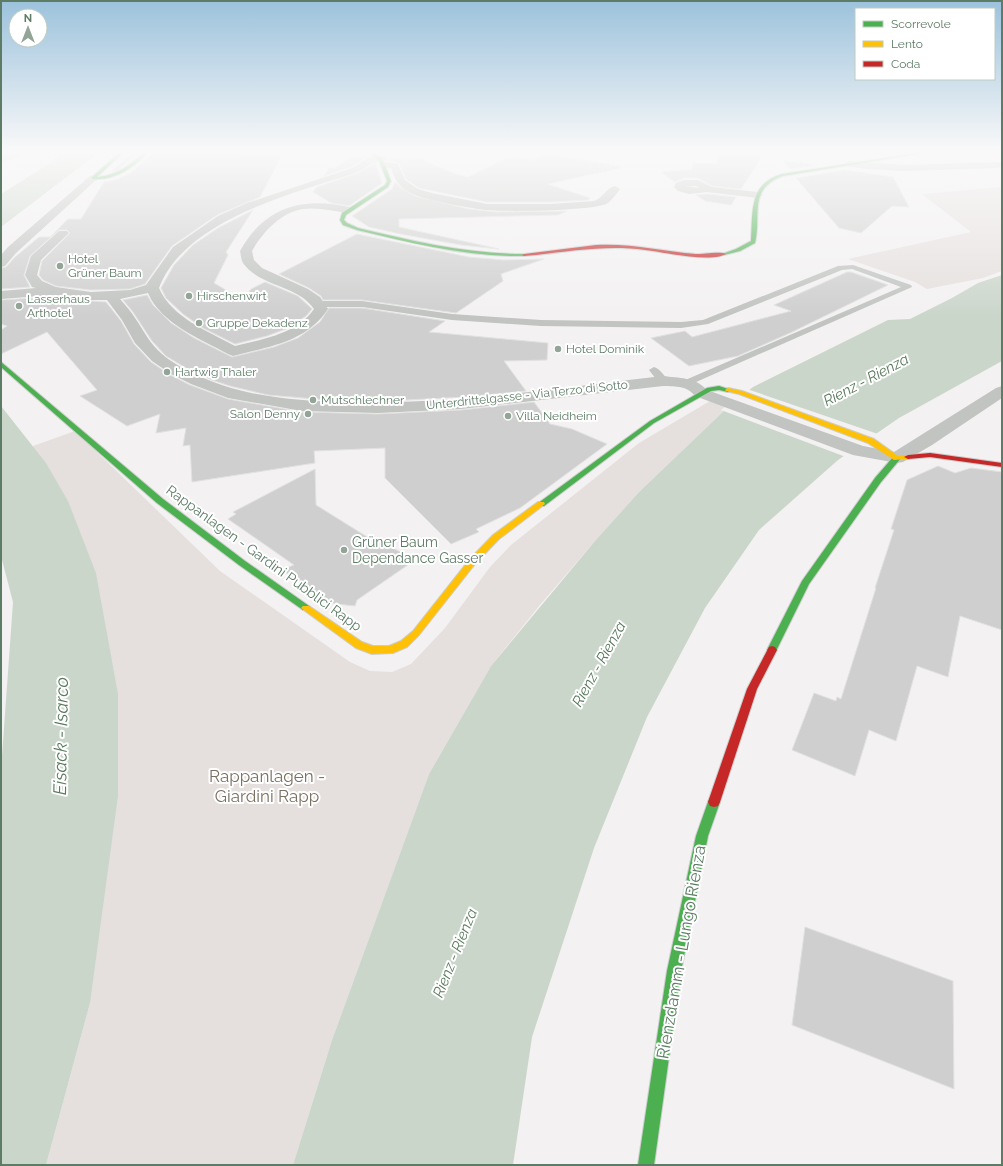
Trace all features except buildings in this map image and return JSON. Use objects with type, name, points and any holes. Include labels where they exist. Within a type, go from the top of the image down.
[{"type":"street","points":[[1,263],[12,250],[60,207]]},
{"type":"street","points":[[246,207],[222,218],[177,250],[158,276],[152,288],[153,294],[165,310],[233,351],[283,338],[312,322],[321,309],[320,304],[310,296],[259,272],[247,262],[245,252],[248,244],[263,226],[291,209],[302,207]]},
{"type":"street","points":[[325,207],[349,210]]},
{"type":"street","points":[[353,207],[344,214],[342,222],[357,229],[470,251],[520,255],[619,246],[639,247],[689,255],[734,252],[745,248],[753,242],[757,207]]},
{"type":"street","points":[[53,291],[38,284],[30,275],[35,259],[63,233]]},
{"type":"street","points":[[1,295],[53,291],[91,296],[111,296],[132,294],[152,288]]},
{"type":"street","name":"Unterdrittelgasse - Via Terzo di Sotto","points":[[111,296],[129,319],[140,340],[157,358],[177,371],[197,381],[234,395],[255,397],[302,406],[378,408],[461,404],[576,392],[659,376],[687,382]]},
{"type":"street","name":"Rappanlagen - Gardini Pubblici Rapp","points":[[1,364],[160,500],[255,572],[359,645],[372,650],[390,650],[404,644],[416,633],[472,562],[496,536],[652,422],[709,389],[719,388],[740,392],[865,446]]},
{"type":"street","points":[[687,382],[696,386],[701,393],[865,446],[897,458],[930,455],[1002,465]]},
{"type":"street","name":"Rienzdamm - Lungo Rienza","points":[[646,1165],[674,971],[702,836],[752,689],[805,583],[878,480],[897,458],[926,441],[1002,391]]},
{"type":"lane","points":[[320,304],[362,304],[452,318],[541,323],[681,325],[705,322],[841,268],[853,267],[908,287],[709,374],[687,382]]},
{"type":"green space","points":[[939,207],[1002,207],[1002,271],[983,278],[927,289],[915,282],[848,259],[971,232]]},
{"type":"green space","name":"Rappanlagen - Giardini Rapp","points":[[710,401],[728,407],[639,492],[539,606],[491,666],[429,774],[332,1040],[293,1165],[46,1165],[90,1003],[33,446],[75,431],[220,571],[350,662],[370,671],[392,672],[411,664],[445,628],[490,567],[511,545],[639,443]]},
{"type":"water","points":[[1,207],[27,207],[1,227]]},
{"type":"water","name":"Rienz - Rienza","points":[[1002,275],[1002,361],[899,418],[838,460],[759,530],[705,608],[647,717],[594,848],[532,1037],[513,1165],[293,1165],[332,1040],[429,774],[491,666],[595,541],[639,492],[728,407],[753,387],[888,320],[910,319],[978,283]]},
{"type":"water","name":"Eisack - Isarco","points":[[1,406],[46,463],[68,501],[96,573],[118,694],[118,796],[90,1003],[46,1165],[1,1165],[1,770],[13,602],[1,556]]},
{"type":"pier","points":[[747,389],[878,434],[846,457],[721,410]]},
{"type":"traffic: fast","points":[[354,207],[344,214],[342,220],[345,224],[357,229],[440,248],[482,254],[524,255]]},
{"type":"traffic: fast","points":[[724,254],[738,250],[753,242],[755,207]]},
{"type":"traffic: fast","points":[[1,364],[160,501],[242,563],[306,608]]},
{"type":"traffic: fast","points":[[541,504],[652,422],[709,389],[719,388],[728,390]]},
{"type":"traffic: fast","points":[[772,650],[805,583],[878,480],[897,458]]},
{"type":"traffic: fast","points":[[646,1165],[674,971],[702,836],[714,802]]},
{"type":"traffic: slow","points":[[728,390],[740,392],[871,441],[897,458],[908,457]]},
{"type":"traffic: slow","points":[[306,608],[359,645],[372,650],[390,650],[404,644],[416,633],[472,562],[496,537],[541,504]]},
{"type":"traffic: jam","points":[[524,255],[609,246],[634,247],[698,255],[724,254]]},
{"type":"traffic: jam","points":[[908,457],[930,455],[1002,465]]},
{"type":"traffic: jam","points":[[714,802],[752,689],[772,650]]},
{"type":"place","name":"Hotel Grüner Baum","points":[[60,266]]},
{"type":"place","name":"Hirschenwirt","points":[[189,296]]},
{"type":"place","name":"Lasserhaus Arthotel","points":[[19,306]]},
{"type":"place","name":"Gruppe Dekadenz","points":[[199,323]]},
{"type":"place","name":"Hotel Dominik","points":[[558,349]]},
{"type":"place","name":"Hartwig Thaler","points":[[167,372]]},
{"type":"place","name":"Mutschlechner","points":[[313,400]]},
{"type":"place","name":"Salon Denny","points":[[308,414]]},
{"type":"place","name":"Villa Neidheim","points":[[508,416]]},
{"type":"place","name":"Grüner Baum Dependance Gasser","points":[[344,550]]}]
